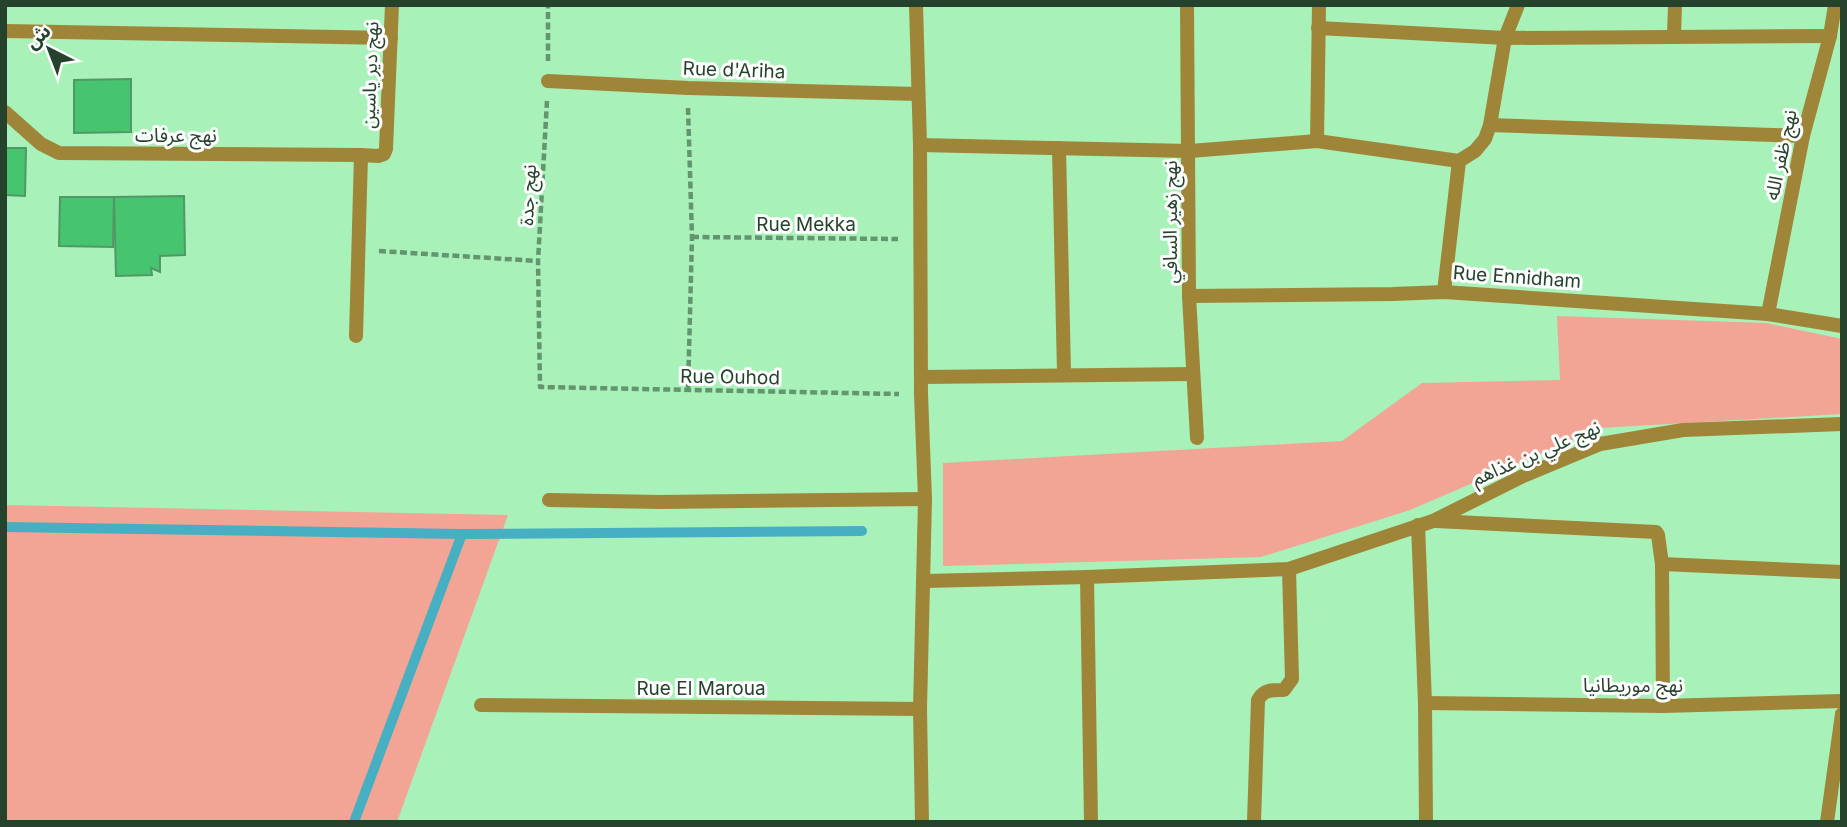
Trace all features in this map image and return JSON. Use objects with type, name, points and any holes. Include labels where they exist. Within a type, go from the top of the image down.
[{"type":"street","name":"نهج دير ياسين","points":[[356,336],[361,156],[378,156],[384,154],[386,149],[392,5]]},
{"type":"street","points":[[916,5],[925,499],[920,709],[922,822]]},
{"type":"street","name":"نهج زهير السافي","points":[[1187,5],[1189,296],[1197,438]]},
{"type":"street","points":[[1318,141],[1320,5]]},
{"type":"street","points":[[920,145],[1190,151],[1318,141],[1459,161],[1475,151],[1485,139],[1490,125],[1505,38],[1518,5]]},
{"type":"street","points":[[1674,35],[1675,5]]},
{"type":"street","name":"نهج ظفر الله","points":[[1768,314],[1803,135],[1830,36],[1835,5]]},
{"type":"street","points":[[1318,28],[1505,38],[1830,36]]},
{"type":"street","points":[[5,31],[391,38]]},
{"type":"street","name":"Rue d'Ariha","points":[[548,80],[688,88],[919,94]]},
{"type":"street","name":"نهج عرفات","points":[[5,112],[41,144],[59,153],[361,156]]},
{"type":"street","points":[[1490,125],[1803,135]]},
{"type":"street","points":[[1059,148],[1064,373]]},
{"type":"street","points":[[1444,292],[1459,161]]},
{"type":"street","name":"Rue Ennidham","points":[[1189,296],[1393,295],[1444,292],[1768,314],[1842,326]]},
{"type":"street","points":[[921,377],[1193,373]]},
{"type":"street","name":"نهج علي بن غذاهم","points":[[925,581],[1087,578],[1289,569],[1433,521],[1521,477],[1600,444],[1683,430],[1842,424]]},
{"type":"street","points":[[549,500],[660,502],[925,499]]},
{"type":"street","points":[[1433,521],[1653,532],[1658,535],[1662,564],[1663,706]]},
{"type":"street","points":[[1418,525],[1425,702],[1426,822]]},
{"type":"street","points":[[1662,564],[1842,572]]},
{"type":"street","points":[[1254,822],[1258,699],[1268,690],[1284,690],[1292,679],[1289,569]]},
{"type":"street","points":[[1087,578],[1091,822]]},
{"type":"street","name":"نهج موريطانيا","points":[[1425,702],[1663,706],[1842,701]]},
{"type":"street","name":"Rue El Maroua","points":[[481,705],[920,709]]},
{"type":"street","points":[[1827,822],[1842,714]]},
{"type":"path","name":"نهج جدة","points":[[540,387],[538,261],[548,80],[548,5]]},
{"type":"path","points":[[688,88],[692,237],[688,391]]},
{"type":"path","name":"Rue Mekka","points":[[692,237],[919,239]]},
{"type":"path","points":[[359,250],[538,261]]},
{"type":"path","name":"Rue Ouhod","points":[[540,387],[921,394]]},
{"type":"shaded area","points":[[1557,316],[1766,323],[1842,339],[1842,414],[1600,428],[1410,510],[1261,557],[943,566],[943,463],[1342,441],[1422,383],[1560,380]]},
{"type":"shaded area","points":[[5,505],[508,515],[397,822],[5,822]]},
{"type":"building","points":[[131,79],[131,132],[74,133],[74,80]]},
{"type":"building","points":[[5,148],[26,148],[25,196],[5,195]]},
{"type":"building","points":[[184,196],[185,255],[160,256],[160,272],[151,268],[152,275],[116,276],[114,197]]},
{"type":"building","points":[[60,197],[114,197],[113,247],[59,246]]},
{"type":"waterway","points":[[5,527],[462,534],[862,531]]},
{"type":"waterway","points":[[354,822],[462,534]]}]
